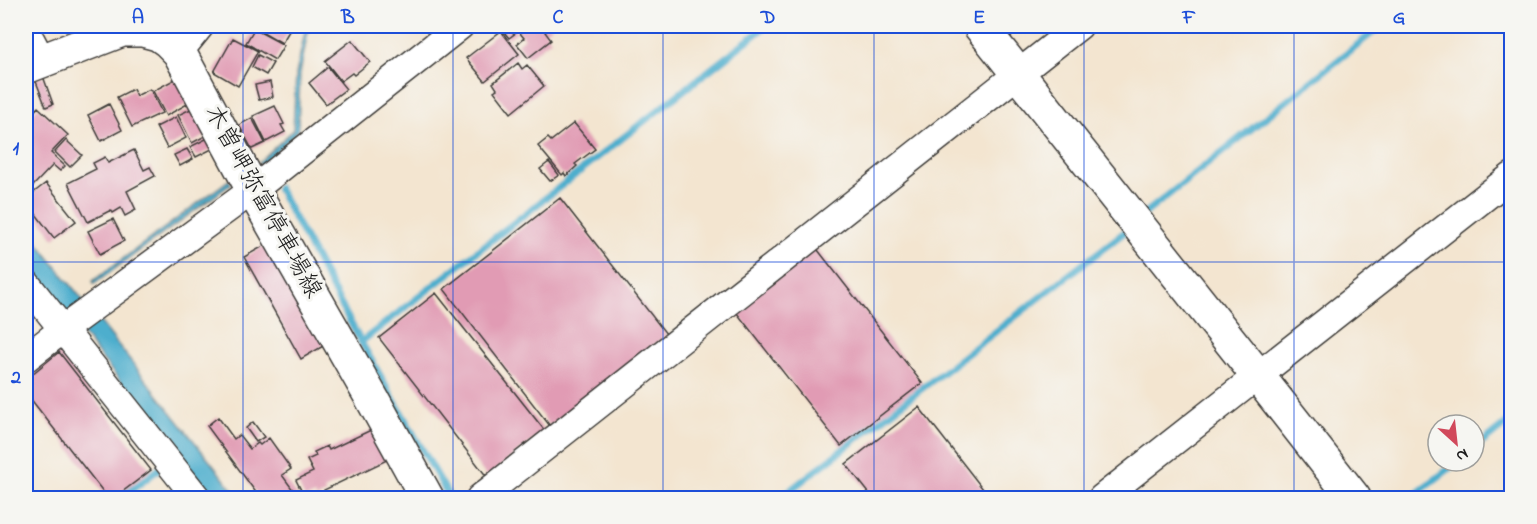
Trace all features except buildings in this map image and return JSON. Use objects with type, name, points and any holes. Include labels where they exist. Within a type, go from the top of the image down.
[{"type":"main road","points":[[980,26],[1354,498]]},
{"type":"main road","name":"木曽岬弥富停車場線","points":[[31,54],[122,30],[143,30],[158,34],[179,52],[253,190],[427,498]]},
{"type":"street","points":[[179,52],[200,26]]},
{"type":"street","points":[[26,358],[253,190],[460,26]]},
{"type":"street","points":[[480,498],[1079,26]]},
{"type":"street","points":[[1102,498],[1512,176]]},
{"type":"street","points":[[26,283],[197,498]]},
{"type":"water","points":[[306,26],[309,26],[300,74],[298,131],[261,165],[259,162],[293,130],[296,74]]},
{"type":"water","points":[[229,180],[231,184],[94,284],[93,281]]},
{"type":"water","points":[[26,228],[239,498],[213,498],[26,263]]},
{"type":"waterway","points":[[361,342],[766,26]]},
{"type":"waterway","points":[[1143,215],[1381,26]]},
{"type":"waterway","points":[[278,188],[361,342],[450,498]]},
{"type":"waterway","points":[[780,498],[1126,231]]},
{"type":"waterway","points":[[1486,440],[1512,419]]},
{"type":"waterway","points":[[121,498],[159,469]]},
{"type":"waterway","points":[[1411,498],[1443,473]]}]
